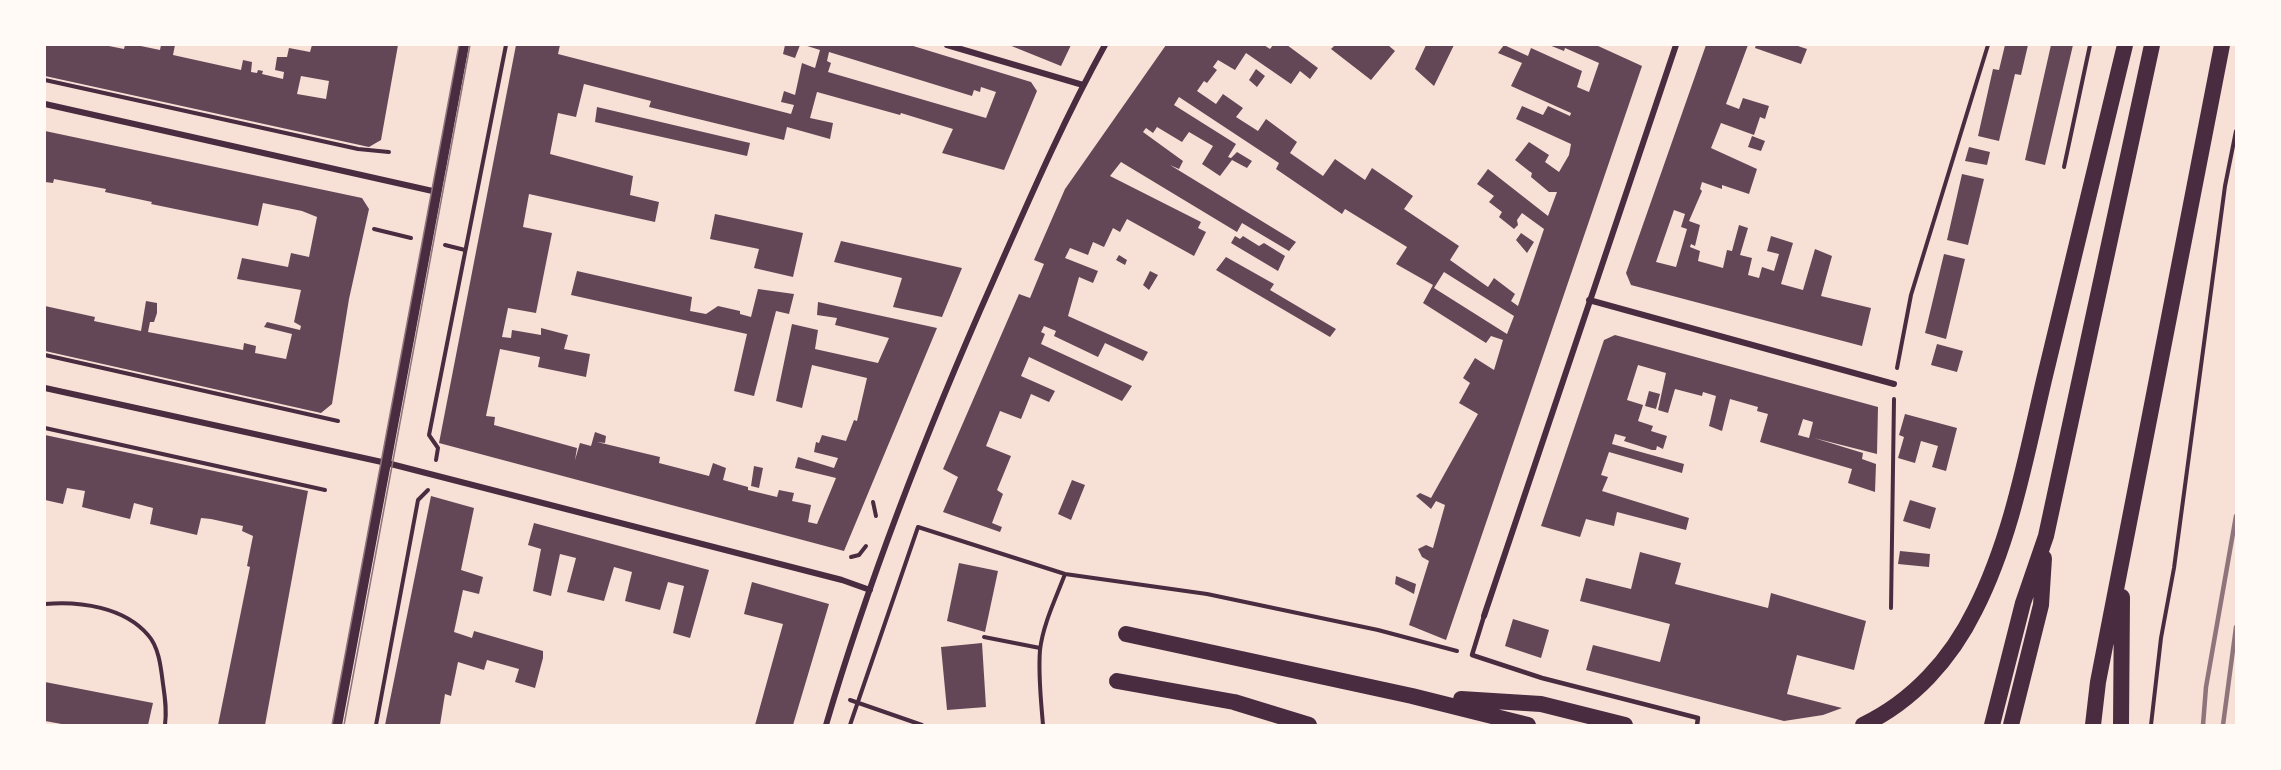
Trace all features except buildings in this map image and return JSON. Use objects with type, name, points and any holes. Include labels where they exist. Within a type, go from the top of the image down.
[{"type":"highway","points":[[1863,725],[1890,710],[1936,670],[1953,649],[1985,589],[2009,521],[2023,468],[2125,45]]},
{"type":"highway","points":[[1992,725],[2022,603],[2046,536],[2152,45]]},
{"type":"highway","points":[[2093,725],[2098,682],[2222,45]]},
{"type":"highway","points":[[2011,725],[2041,605],[2046,536]]},
{"type":"highway","points":[[2121,725],[2123,555]]},
{"type":"highway","points":[[1126,634],[1412,696],[1527,725]]},
{"type":"highway","points":[[1118,681],[1234,702],[1309,725]]},
{"type":"highway","points":[[1412,696],[1541,704],[1625,725]]},
{"type":"street","points":[[338,725],[464,45]]},
{"type":"street","points":[[947,45],[1083,85]]},
{"type":"street","points":[[826,725],[884,544],[921,447],[1050,153],[1105,45]]},
{"type":"street","points":[[1484,616],[1676,45]]},
{"type":"street","points":[[45,104],[437,192]]},
{"type":"street","points":[[1589,300],[1894,384]]},
{"type":"street","points":[[45,388],[385,463],[842,580],[870,590]]},
{"type":"lane","points":[[1484,616],[1472,655],[1542,678],[1698,718],[1697,725]]},
{"type":"path","points":[[376,725],[418,500],[428,490],[433,475],[438,448],[429,435],[506,45]]},
{"type":"path","points":[[1891,608],[1894,384],[1911,295],[1988,45]]},
{"type":"path","points":[[2064,167],[2091,45]]},
{"type":"path","points":[[45,80],[358,148],[389,152]]},
{"type":"path","points":[[2151,725],[2161,638],[2174,568],[2225,186],[2236,131]]},
{"type":"path","points":[[374,229],[414,239]]},
{"type":"path","points":[[444,245],[465,250]]},
{"type":"path","points":[[45,355],[338,421]]},
{"type":"path","points":[[45,428],[325,490]]},
{"type":"path","points":[[873,502],[877,512],[876,520]]},
{"type":"path","points":[[850,725],[918,527],[1065,574],[1207,594],[1378,630],[1472,655]]},
{"type":"path","points":[[851,557],[859,555],[871,540]]},
{"type":"path","points":[[1043,725],[1039,682],[1040,648],[1046,623],[1065,574]]},
{"type":"path","points":[[45,604],[97,606],[125,616],[149,636],[160,662],[167,711],[165,725]]},
{"type":"path","points":[[984,637],[1040,648]]},
{"type":"path","points":[[835,694],[922,725]]},
{"type":"tram line","points":[[332,725],[459,45]]},
{"type":"tram line","points":[[344,725],[470,45]]},
{"type":"railway","points":[[2203,725],[2206,687],[2236,516]]},
{"type":"railway","points":[[2223,725],[2236,627]]}]
